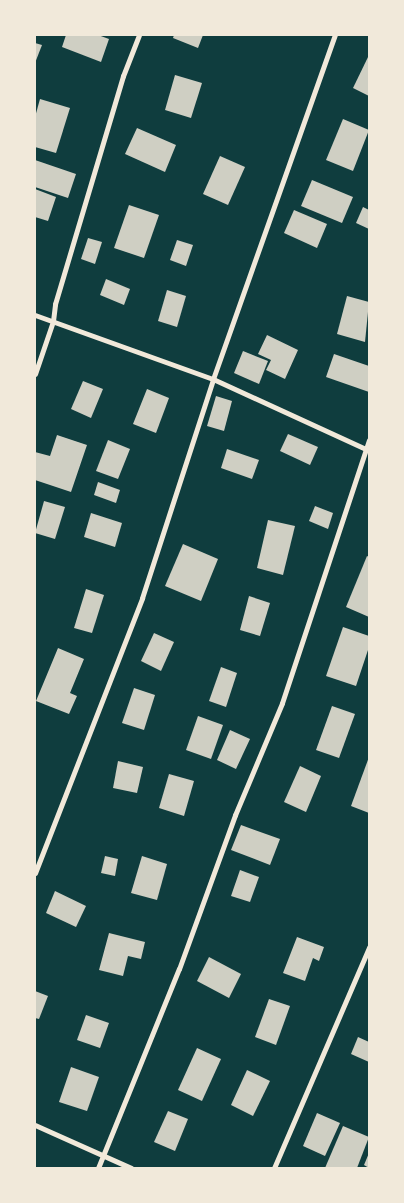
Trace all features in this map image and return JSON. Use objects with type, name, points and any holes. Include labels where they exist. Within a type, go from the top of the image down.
[{"type":"street","points":[[35,374],[53,321],[54,304],[123,76],[139,35]]},
{"type":"street","points":[[35,873],[142,598],[213,379],[335,35]]},
{"type":"street","points":[[35,315],[213,379],[366,448]]},
{"type":"street","points":[[98,1168],[178,969],[235,815],[282,703],[369,440]]},
{"type":"street","points":[[362,458],[369,460]]},
{"type":"street","points":[[274,1168],[369,947]]},
{"type":"street","points":[[35,1125],[131,1168]]},
{"type":"building","points":[[66,35],[98,35],[109,39],[101,62],[62,47]]},
{"type":"building","points":[[174,35],[203,35],[198,48],[173,38]]},
{"type":"building","points":[[35,43],[42,45],[35,63]]},
{"type":"building","points":[[369,55],[369,96],[353,88]]},
{"type":"building","points":[[175,75],[202,83],[191,118],[165,110]]},
{"type":"building","points":[[40,99],[70,108],[56,153],[35,147],[35,117]]},
{"type":"building","points":[[343,119],[369,130],[353,171],[326,160]]},
{"type":"building","points":[[137,128],[176,145],[165,172],[125,154]]},
{"type":"building","points":[[220,156],[245,167],[228,205],[203,194]]},
{"type":"building","points":[[35,160],[76,174],[68,198],[35,187]]},
{"type":"building","points":[[312,180],[353,197],[342,223],[301,206]]},
{"type":"building","points":[[35,189],[56,197],[48,221],[35,217]]},
{"type":"building","points":[[129,205],[159,215],[144,258],[114,248]]},
{"type":"building","points":[[363,207],[369,210],[369,229],[356,223]]},
{"type":"building","points":[[294,210],[327,224],[317,248],[284,233]]},
{"type":"building","points":[[88,238],[102,242],[95,264],[81,259]]},
{"type":"building","points":[[177,240],[193,245],[186,266],[170,260]]},
{"type":"building","points":[[106,279],[130,289],[124,305],[100,295]]},
{"type":"building","points":[[167,290],[186,296],[177,327],[158,321]]},
{"type":"building","points":[[347,296],[369,302],[365,342],[337,334]]},
{"type":"building","points":[[267,335],[298,350],[285,379],[266,370],[271,360],[258,354]]},
{"type":"building","points":[[243,351],[268,361],[259,384],[234,373]]},
{"type":"building","points":[[334,354],[369,366],[369,392],[326,377]]},
{"type":"building","points":[[83,381],[103,389],[91,418],[71,409]]},
{"type":"building","points":[[147,389],[169,398],[156,433],[133,424]]},
{"type":"building","points":[[216,396],[232,401],[224,431],[207,426]]},
{"type":"building","points":[[288,434],[318,447],[310,465],[280,451]]},
{"type":"building","points":[[57,435],[87,445],[71,492],[35,480],[35,452],[50,456]]},
{"type":"building","points":[[108,440],[130,449],[118,479],[96,471]]},
{"type":"building","points":[[227,449],[259,460],[252,479],[221,468]]},
{"type":"building","points":[[98,482],[120,490],[116,503],[94,495]]},
{"type":"building","points":[[44,501],[65,507],[55,539],[35,533]]},
{"type":"building","points":[[315,506],[333,513],[328,529],[309,521]]},
{"type":"building","points":[[91,513],[122,523],[115,547],[84,537]]},
{"type":"building","points":[[268,520],[295,526],[283,575],[257,568]]},
{"type":"building","points":[[183,544],[218,559],[201,601],[165,586]]},
{"type":"building","points":[[367,556],[369,557],[369,617],[346,607]]},
{"type":"building","points":[[86,589],[104,595],[92,633],[74,628]]},
{"type":"building","points":[[249,596],[270,603],[260,636],[240,630]]},
{"type":"building","points":[[343,627],[369,636],[369,647],[356,686],[326,676]]},
{"type":"building","points":[[154,633],[174,642],[161,671],[141,661]]},
{"type":"building","points":[[58,648],[84,659],[70,693],[77,696],[69,714],[36,701]]},
{"type":"building","points":[[221,667],[237,673],[226,707],[209,701]]},
{"type":"building","points":[[134,688],[155,695],[144,730],[122,723]]},
{"type":"building","points":[[332,706],[355,714],[339,758],[316,750]]},
{"type":"building","points":[[198,716],[223,725],[211,759],[186,750]]},
{"type":"building","points":[[230,730],[250,739],[236,769],[217,760]]},
{"type":"building","points":[[369,757],[369,813],[351,806]]},
{"type":"building","points":[[118,761],[143,767],[137,793],[113,788]]},
{"type":"building","points":[[300,766],[321,776],[306,812],[284,802]]},
{"type":"building","points":[[169,774],[194,781],[184,816],[159,808]]},
{"type":"building","points":[[241,825],[280,839],[270,865],[231,850]]},
{"type":"building","points":[[105,856],[118,859],[115,876],[101,873]]},
{"type":"building","points":[[142,856],[167,864],[157,900],[131,893]]},
{"type":"building","points":[[240,870],[259,877],[250,902],[231,896]]},
{"type":"building","points":[[55,891],[86,906],[76,927],[46,913]]},
{"type":"building","points":[[109,933],[145,942],[141,959],[128,956],[123,976],[99,970]]},
{"type":"building","points":[[297,937],[324,947],[319,961],[313,958],[305,981],[283,973]]},
{"type":"building","points":[[209,957],[241,974],[229,998],[197,981]]},
{"type":"building","points":[[35,991],[48,996],[39,1019],[35,1018]]},
{"type":"building","points":[[269,999],[290,1006],[276,1045],[255,1037]]},
{"type":"building","points":[[86,1015],[109,1023],[100,1048],[77,1040]]},
{"type":"building","points":[[358,1037],[369,1042],[369,1062],[351,1054]]},
{"type":"building","points":[[197,1048],[221,1059],[202,1101],[178,1090]]},
{"type":"building","points":[[71,1067],[99,1077],[87,1111],[59,1102]]},
{"type":"building","points":[[247,1070],[270,1081],[253,1116],[231,1105]]},
{"type":"building","points":[[168,1111],[188,1119],[175,1151],[154,1142]]},
{"type":"building","points":[[317,1113],[340,1123],[325,1156],[303,1146]]},
{"type":"building","points":[[343,1126],[369,1137],[357,1168],[325,1168]]},
{"type":"building","points":[[369,1153],[369,1168],[364,1165]]}]
